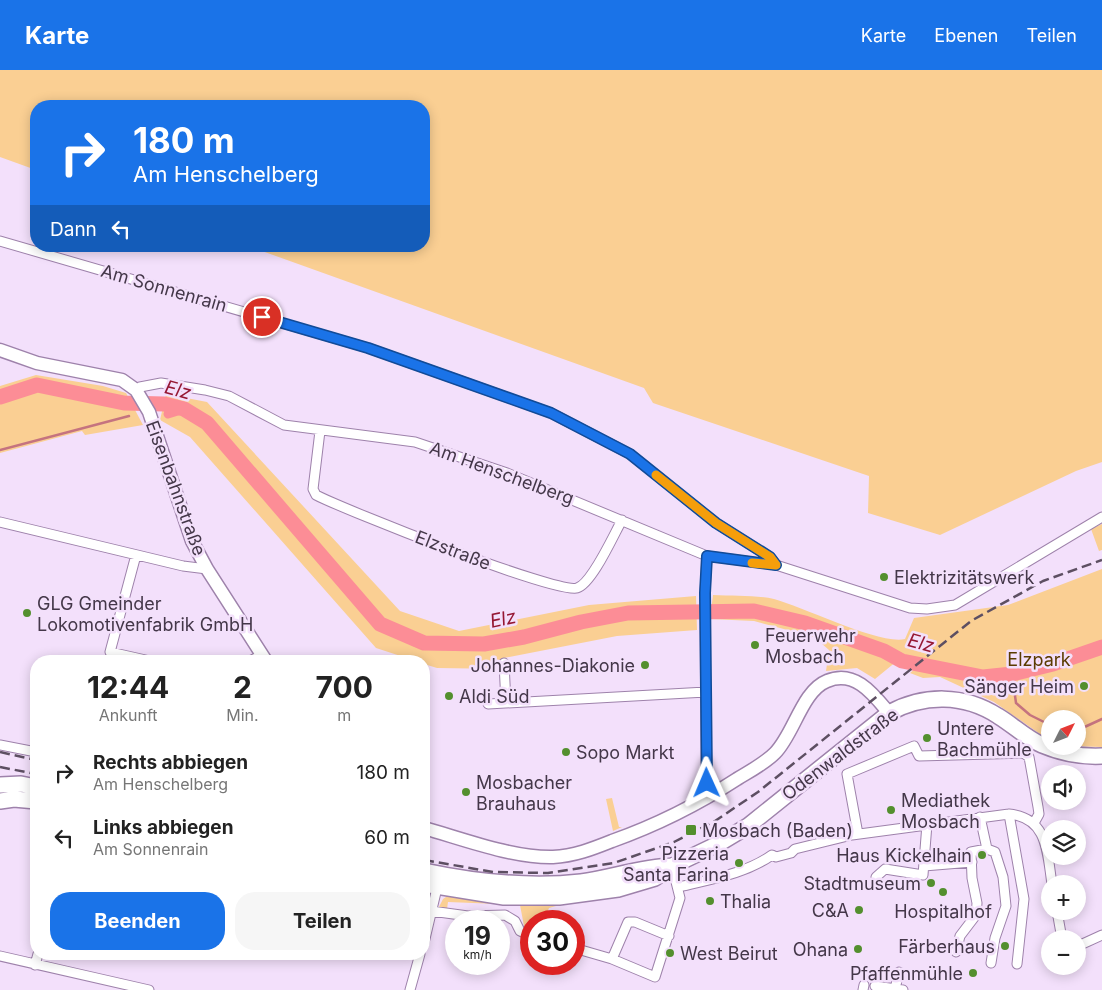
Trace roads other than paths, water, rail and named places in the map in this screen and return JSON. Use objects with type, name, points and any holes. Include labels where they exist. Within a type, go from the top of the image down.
[{"type":"main road","points":[[0,350],[37,363],[122,380],[139,394]]},
{"type":"main road","name":"Eisenbahnstraße","points":[[139,394],[149,412],[192,541],[207,569],[262,655]]},
{"type":"main road","points":[[430,830],[518,852],[552,857],[586,851],[651,826],[711,796],[765,762],[776,752],[789,734],[811,694],[829,680],[848,678],[860,683],[869,690],[889,713]]},
{"type":"main road","name":"Odenwaldstraße","points":[[430,886],[504,897],[559,897],[618,888],[655,878],[672,866],[718,844],[748,826],[889,713],[910,703],[926,699],[957,700],[984,708],[1042,745],[1066,753],[1102,756]]},
{"type":"main road","points":[[0,785],[21,784],[30,786]]},
{"type":"main road","points":[[0,801],[14,799],[30,800]]},
{"type":"main road","points":[[430,872],[509,884],[558,884],[618,876],[655,867],[672,866]]},
{"type":"street","name":"Am Sonnenrain","points":[[0,241],[30,250]]},
{"type":"street","name":"Am Sonnenrain","points":[[38,252],[368,348],[551,413],[630,454],[716,523],[770,557],[776,565]]},
{"type":"street","name":"Am Henschelberg","points":[[139,394],[140,387],[161,383],[205,390],[230,396],[284,425],[423,444],[507,473],[707,556],[776,565],[812,575],[868,596],[918,609],[955,605],[1102,517]]},
{"type":"street","name":"Elzstraße","points":[[320,431],[312,489],[316,495],[507,571],[566,589],[577,588],[587,581],[622,520]]},
{"type":"street","points":[[0,522],[183,566],[207,569]]},
{"type":"street","points":[[123,655],[110,652],[136,555]]},
{"type":"street","points":[[707,556],[705,593],[707,783],[711,796]]},
{"type":"street","points":[[504,663],[506,703]]},
{"type":"street","points":[[488,704],[706,692]]},
{"type":"street","points":[[0,745],[30,751]]},
{"type":"street","points":[[858,834],[847,774],[914,746],[919,756],[1023,754],[1029,756],[1039,814],[1034,823]]},
{"type":"street","points":[[679,887],[736,873],[758,865],[773,855],[776,857],[804,847],[858,834],[1008,814],[1024,817],[1034,823],[1044,839],[1050,875]]},
{"type":"street","points":[[1008,814],[1024,899],[1017,964]]},
{"type":"street","points":[[980,817],[987,849]]},
{"type":"street","points":[[924,871],[927,824]]},
{"type":"street","points":[[956,952],[960,936],[976,915],[978,903],[972,878],[971,852],[987,849],[995,852],[1003,878],[1006,906],[995,938],[991,963]]},
{"type":"street","points":[[876,877],[886,869],[924,871],[972,862]]},
{"type":"street","points":[[585,951],[612,959],[655,977],[679,902],[679,887],[672,866]]},
{"type":"street","points":[[430,886],[452,877]]},
{"type":"street","points":[[430,911],[468,916],[505,915],[520,926]]},
{"type":"street","points":[[612,959],[628,922],[669,936]]},
{"type":"street","points":[[1086,942],[1102,935]]},
{"type":"street","points":[[0,956],[35,966],[149,990]]},
{"type":"street","points":[[35,966],[36,960]]},
{"type":"street","points":[[410,990],[418,960]]},
{"type":"street","points":[[875,986],[899,989],[900,972]]},
{"type":"waterway","name":"Elz","points":[[0,397],[37,385],[124,403],[164,404],[184,409],[207,423],[380,624],[424,643],[484,644],[524,637],[581,622],[628,613],[754,611],[805,623],[884,651],[902,661],[983,677],[1012,674],[1053,664],[1102,647]]},
{"type":"waterway","points":[[168,414],[184,409]]},
{"type":"waterway","points":[[0,450],[129,416]]},
{"type":"waterway","points":[[1012,674],[1016,703],[1030,715],[1041,720]]},
{"type":"waterway","points":[[1086,726],[1102,719]]},
{"type":"railway","points":[[430,861],[493,872],[548,873],[614,863],[674,842],[715,821],[758,792],[971,621],[1043,581],[1102,560]]},
{"type":"railway","points":[[0,752],[30,759]]},
{"type":"railway","points":[[0,767],[30,773]]},
{"type":"place","name":"Elektrizitätswerk","points":[[884,577]]},
{"type":"place","name":"GLG Gmeinder Lokomotivenfabrik GmbH","points":[[27,613]]},
{"type":"place","name":"Feuerwehr Mosbach","points":[[755,645]]},
{"type":"place","name":"Johannes-Diakonie","points":[[645,665]]},
{"type":"place","name":"Sänger Heim","points":[[1084,686]]},
{"type":"place","name":"Aldi Süd","points":[[449,696]]},
{"type":"place","name":"Untere Bachmühle","points":[[927,738]]},
{"type":"place","name":"Sopo Markt","points":[[566,752]]},
{"type":"place","name":"Mosbacher Brauhaus","points":[[466,792]]},
{"type":"place","name":"Mediathek Mosbach","points":[[891,810]]},
{"type":"place","name":"Mosbach (Baden)","points":[[691,830]]},
{"type":"place","name":"Haus Kickelhain","points":[[982,855]]},
{"type":"place","name":"Pizzeria Santa Farina","points":[[739,863]]},
{"type":"place","name":"Stadtmuseum","points":[[931,883]]},
{"type":"place","name":"Hospitalhof","points":[[943,892]]},
{"type":"place","name":"Thalia","points":[[710,901]]},
{"type":"place","name":"C&A","points":[[859,910]]},
{"type":"place","name":"Färberhaus","points":[[1005,946]]},
{"type":"place","name":"Ohana","points":[[858,949]]},
{"type":"place","name":"West Beirut","points":[[670,953]]},
{"type":"place","name":"Pfaffenmühle","points":[[973,973]]},
{"type":"park label","name":"Elzpark","points":[[1039,659]]}]
